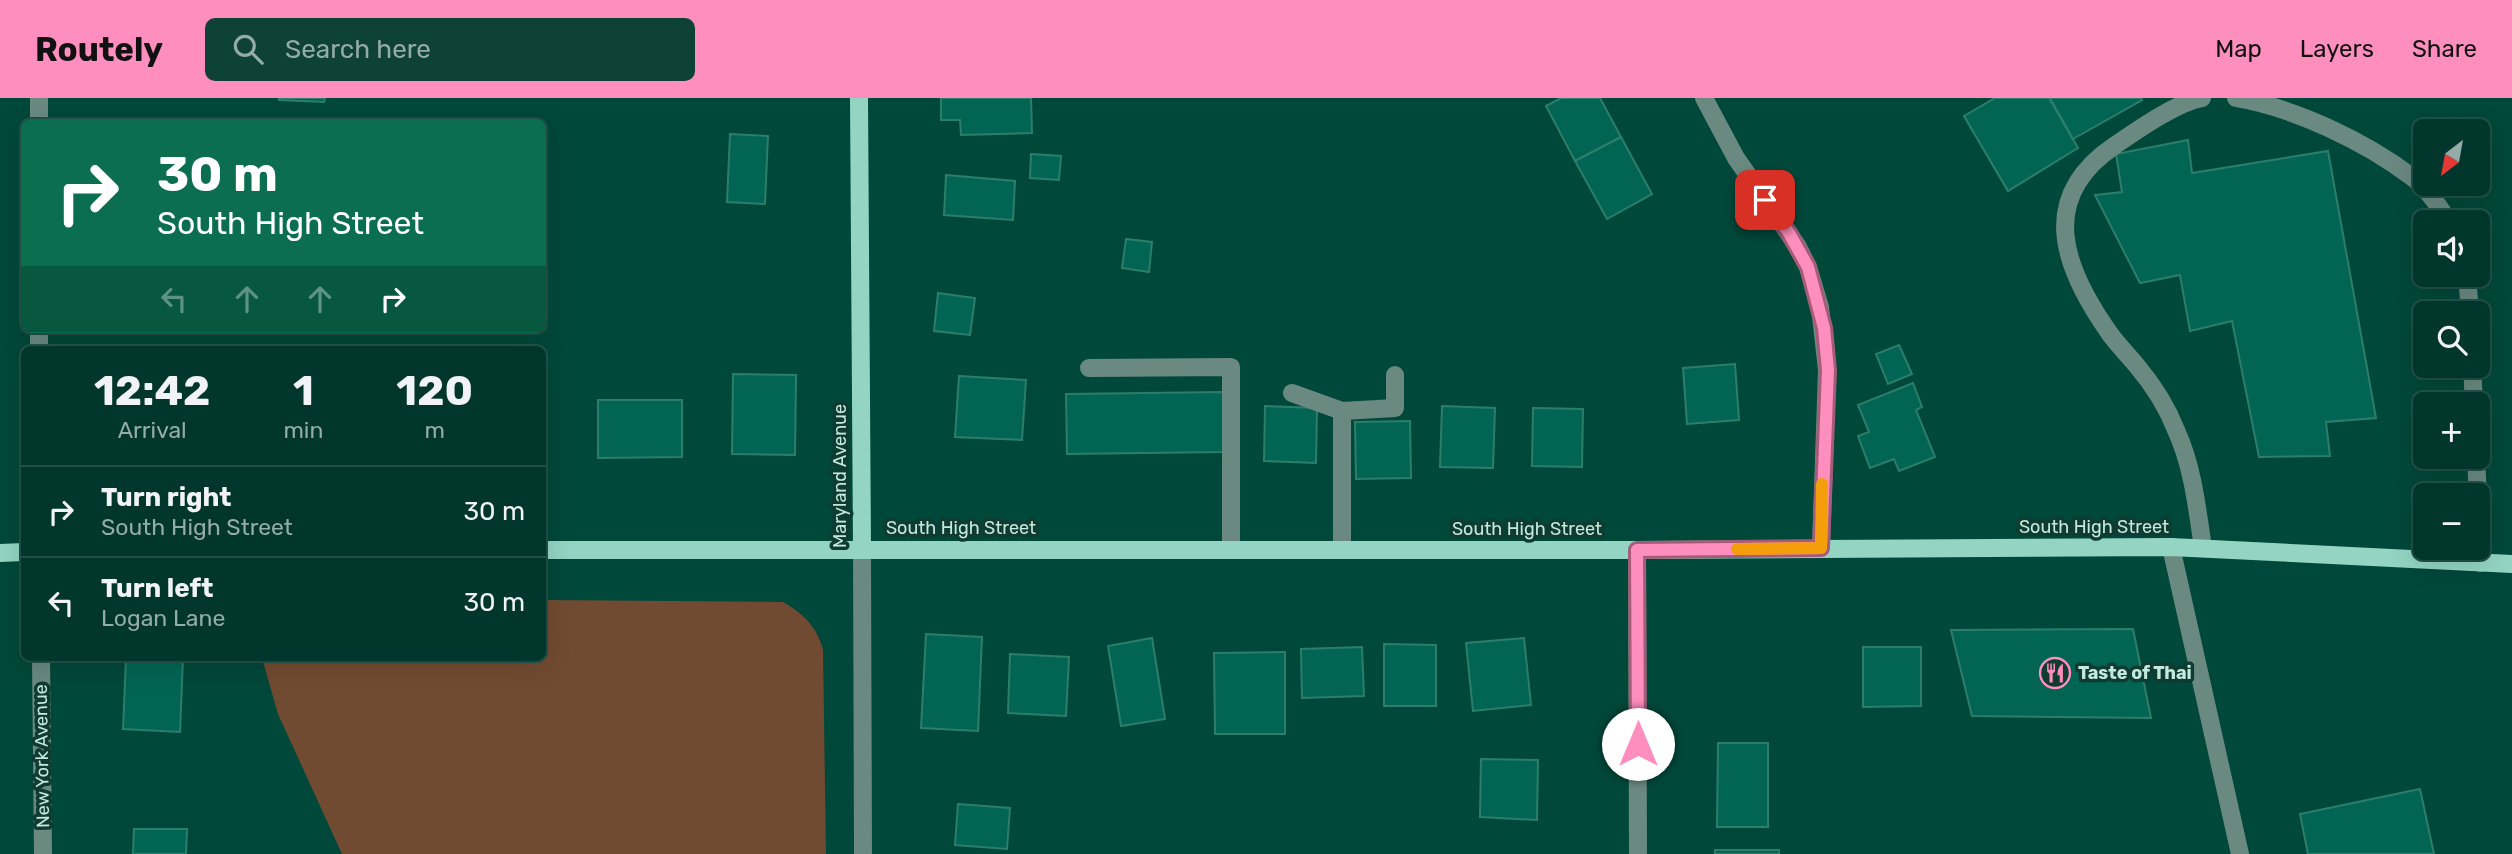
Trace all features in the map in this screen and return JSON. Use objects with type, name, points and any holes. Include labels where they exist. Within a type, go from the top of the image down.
[{"type":"main road","name":"Maryland Avenue","points":[[859,98],[862,549]]},
{"type":"main road","name":"South High Street","points":[[546,550],[2171,547],[2512,564]]},
{"type":"main road","points":[[0,552],[21,552]]},
{"type":"street","points":[[39,98],[39,119]]},
{"type":"street","points":[[1704,98],[1736,158],[1798,247],[1808,267],[1820,307],[1828,370],[1821,548]]},
{"type":"street","points":[[2202,98],[2194,99],[2152,122],[2090,164],[2079,178],[2069,199],[2064,227],[2068,256],[2082,288],[2111,335],[2153,388],[2176,429],[2192,477],[2203,548]]},
{"type":"street","points":[[2236,98],[2287,112],[2362,146],[2412,177],[2440,210]]},
{"type":"street","points":[[1089,368],[1231,367],[1231,550]]},
{"type":"street","points":[[1292,393],[1342,411],[1395,408],[1395,375]]},
{"type":"street","points":[[1342,411],[1342,550]]},
{"type":"street","points":[[2477,469],[2481,563]]},
{"type":"street","points":[[2171,547],[2240,854]]},
{"type":"street","name":"Maryland Avenue","points":[[862,549],[863,854]]},
{"type":"street","points":[[1637,550],[1638,854]]},
{"type":"street","name":"New York Avenue","points":[[41,661],[43,854]]},
{"type":"shaded area","points":[[546,600],[783,602],[813,627],[823,649],[826,854],[342,854],[278,714],[263,661],[546,661]]},
{"type":"building","points":[[279,98],[325,98],[324,102]]},
{"type":"building","points":[[941,98],[1031,98],[1032,133],[961,135],[960,120],[941,120]]},
{"type":"building","points":[[1561,98],[1600,98],[1621,137],[1575,161],[1546,106]]},
{"type":"building","points":[[1995,98],[2049,98],[2078,148],[2008,191],[1964,116]]},
{"type":"building","points":[[2050,98],[2141,98],[2142,100],[2073,139]]},
{"type":"building","points":[[730,134],[768,136],[765,204],[727,202]]},
{"type":"building","points":[[1621,137],[1652,194],[1607,219],[1575,161]]},
{"type":"building","points":[[2188,140],[2192,173],[2328,151],[2376,418],[2326,422],[2330,456],[2259,457],[2232,321],[2190,331],[2180,275],[2140,283],[2095,195],[2122,192],[2116,154]]},
{"type":"building","points":[[1031,154],[1061,156],[1059,180],[1030,178]]},
{"type":"building","points":[[946,175],[1015,181],[1013,220],[944,215]]},
{"type":"building","points":[[1126,239],[1152,242],[1149,272],[1122,268]]},
{"type":"building","points":[[938,293],[975,298],[970,335],[934,331]]},
{"type":"building","points":[[1899,345],[1912,374],[1888,384],[1876,354]]},
{"type":"building","points":[[1735,364],[1739,420],[1687,424],[1683,368]]},
{"type":"building","points":[[733,374],[796,375],[795,455],[732,454]]},
{"type":"building","points":[[959,376],[1026,380],[1022,440],[955,437]]},
{"type":"building","points":[[1913,383],[1922,407],[1916,410],[1935,457],[1899,471],[1894,459],[1870,468],[1858,436],[1869,432],[1858,405]]},
{"type":"building","points":[[1223,392],[1224,452],[1067,454],[1066,394]]},
{"type":"building","points":[[598,400],[682,400],[682,457],[598,458]]},
{"type":"building","points":[[1265,406],[1317,408],[1316,463],[1264,461]]},
{"type":"building","points":[[1442,406],[1495,408],[1493,468],[1440,467]]},
{"type":"building","points":[[1533,408],[1583,409],[1582,467],[1532,466]]},
{"type":"building","points":[[1410,421],[1411,478],[1356,479],[1355,422]]},
{"type":"building","points":[[2133,629],[2151,718],[1972,716],[1951,630]]},
{"type":"building","points":[[926,634],[982,637],[978,731],[921,728]]},
{"type":"building","points":[[1152,638],[1165,719],[1121,726],[1108,646]]},
{"type":"building","points":[[1524,638],[1531,705],[1473,711],[1466,643]]},
{"type":"building","points":[[1384,644],[1436,645],[1436,706],[1384,706]]},
{"type":"building","points":[[1362,647],[1364,696],[1302,698],[1301,649]]},
{"type":"building","points":[[1863,647],[1921,647],[1921,706],[1863,707]]},
{"type":"building","points":[[1285,652],[1285,734],[1215,734],[1214,653]]},
{"type":"building","points":[[1010,654],[1069,657],[1066,716],[1008,713]]},
{"type":"building","points":[[126,661],[183,661],[180,732],[123,729]]},
{"type":"building","points":[[1718,743],[1768,743],[1768,827],[1717,827]]},
{"type":"building","points":[[1481,759],[1538,760],[1537,820],[1480,817]]},
{"type":"building","points":[[2420,789],[2434,854],[2308,854],[2300,814]]},
{"type":"building","points":[[958,804],[1010,808],[1007,849],[955,845]]},
{"type":"building","points":[[134,829],[187,829],[186,854],[133,854]]},
{"type":"building","points":[[1715,850],[1779,850],[1779,854],[1715,854]]},
{"type":"slow traffic","points":[[1737,549],[1821,548],[1822,484]]},
{"type":"place","name":"Taste of Thai","points":[[2055,673]]},
{"type":"route","points":[[1638,744],[1637,550],[1821,548],[1828,370],[1824,328],[1808,267],[1798,247],[1765,200]]}]
